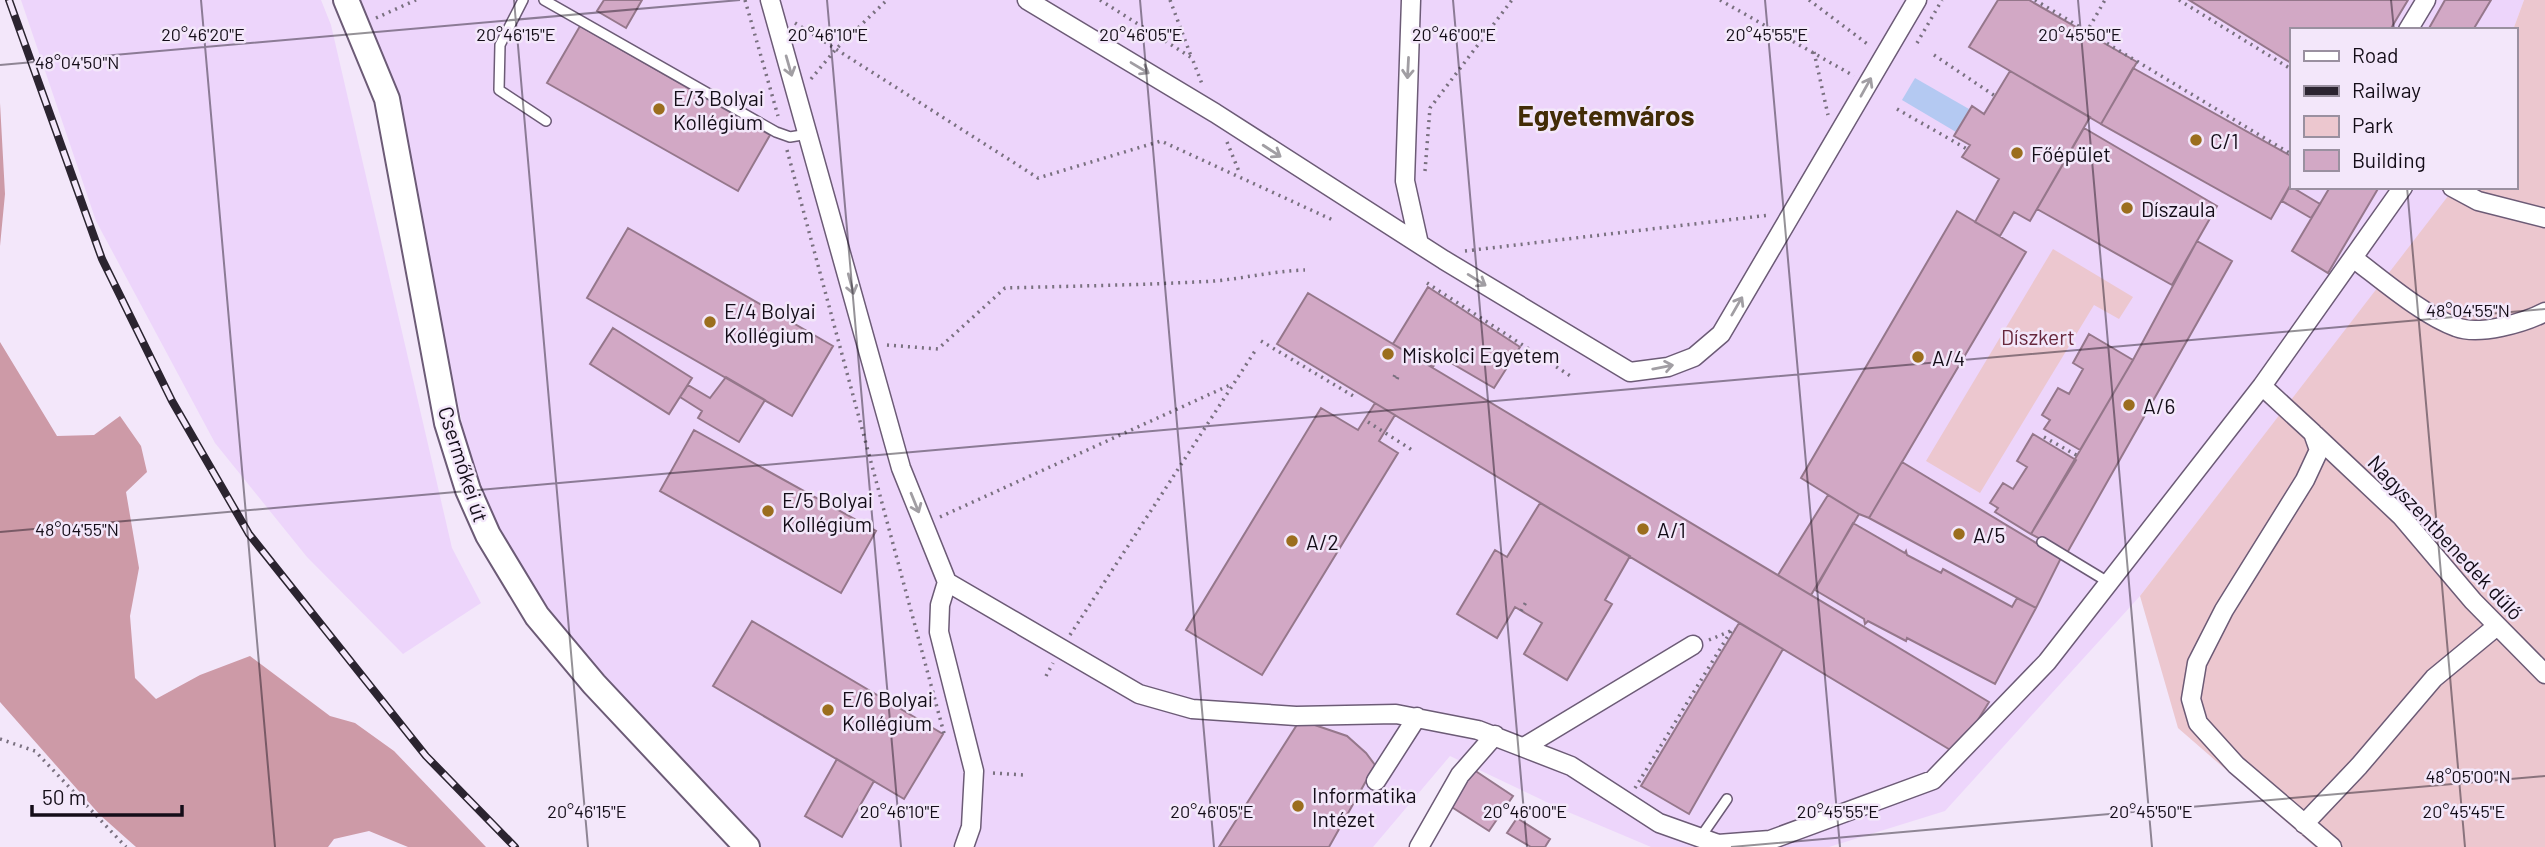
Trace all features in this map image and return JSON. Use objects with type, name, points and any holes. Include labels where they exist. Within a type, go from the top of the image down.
[{"type":"main road","name":"Csermőkei út","points":[[346,0],[387,99],[447,423],[468,490],[488,534],[537,616],[594,684],[747,847]]},
{"type":"street","points":[[1412,0],[1405,181],[1419,244]]},
{"type":"street","points":[[1034,4],[1215,113],[1334,191],[1630,372],[1668,367],[1694,357],[1721,334],[1917,0]]},
{"type":"street","points":[[2409,28],[2426,0]]},
{"type":"street","points":[[771,4],[901,468],[947,582],[1139,694],[1192,709],[1296,716],[1396,713],[1494,735],[1571,766],[1659,823],[1718,844],[1770,840],[1933,780],[2047,662],[2262,386],[2402,189]]},
{"type":"street","points":[[2456,189],[2478,201],[2545,218]]},
{"type":"street","points":[[2353,258],[2409,299],[2457,328],[2496,328],[2545,312]]},
{"type":"street","name":"Nagyszentbenedek dűlő","points":[[2262,386],[2401,516],[2497,626],[2545,674]]},
{"type":"street","points":[[2313,433],[2319,450],[2305,480],[2262,546],[2208,641],[2197,663],[2191,699],[2198,723],[2235,765],[2332,847]]},
{"type":"street","points":[[947,582],[940,605],[939,632],[974,771],[971,827],[964,847]]},
{"type":"street","points":[[2304,824],[2360,766],[2434,678],[2497,626]]},
{"type":"street","points":[[1524,747],[1693,645]]},
{"type":"street","points":[[1376,781],[1417,717]]},
{"type":"street","points":[[1419,847],[1460,775],[1494,735]]},
{"type":"lane","points":[[523,0],[500,45],[499,90],[546,121]]},
{"type":"lane","points":[[544,0],[783,135],[808,134]]},
{"type":"lane","points":[[2042,542],[2108,582]]},
{"type":"lane","points":[[1700,838],[1727,799]]},
{"type":"path","points":[[359,27],[416,0]]},
{"type":"path","points":[[745,0],[943,734]]},
{"type":"path","points":[[797,95],[836,49],[887,0]]},
{"type":"path","points":[[1100,0],[1192,58]]},
{"type":"path","points":[[1170,0],[1215,113]]},
{"type":"path","points":[[1405,181],[1427,170],[1430,108],[1512,0]]},
{"type":"path","points":[[1720,0],[1868,84]]},
{"type":"path","points":[[1809,0],[1884,55]]},
{"type":"path","points":[[1917,43],[1942,0]]},
{"type":"path","points":[[2035,0],[2290,152]]},
{"type":"path","points":[[2086,33],[2105,0]]},
{"type":"path","points":[[2179,0],[2290,68]]},
{"type":"path","points":[[771,4],[836,49],[1038,178],[1161,141],[1335,221]]},
{"type":"path","points":[[1814,52],[1834,145]]},
{"type":"path","points":[[1934,55],[1995,96]]},
{"type":"path","points":[[1897,109],[1967,149]]},
{"type":"path","points":[[1435,254],[1792,212]]},
{"type":"path","points":[[867,343],[938,349],[1005,288],[1191,282],[1240,279],[1266,271],[1305,270]]},
{"type":"path","points":[[1427,283],[1572,377]]},
{"type":"path","points":[[1261,341],[1354,397]]},
{"type":"path","points":[[1046,676],[1255,351]]},
{"type":"path","points":[[923,524],[1232,384]]},
{"type":"path","points":[[1368,422],[1412,450]]},
{"type":"path","points":[[2044,437],[2078,456]]},
{"type":"path","points":[[1521,611],[1526,602]]},
{"type":"path","points":[[1637,785],[1733,630],[1693,645]]},
{"type":"path","points":[[0,739],[35,751],[126,847]]},
{"type":"path","points":[[974,771],[1024,775]]},
{"type":"shaded area","points":[[21,0],[321,0],[331,25],[452,548],[481,603],[403,654],[307,557],[215,443],[96,221]]},
{"type":"shaded area","name":"Miskolci Egyetem","points":[[356,0],[2524,0],[2514,28],[2290,28],[2290,189],[2454,190],[2140,596],[1945,811],[1829,847],[1651,847],[1561,809],[1450,756],[1373,847],[756,847],[687,765],[564,635],[482,518],[411,180]]},
{"type":"shaded area","points":[[0,103],[5,194],[0,246]]},
{"type":"shaded area","points":[[0,342],[57,436],[94,435],[120,416],[141,446],[147,472],[126,492],[139,568],[130,616],[135,678],[156,699],[200,675],[250,656],[330,716],[355,723],[394,751],[486,847],[408,847],[369,831],[334,839],[328,847],[136,847],[100,815],[0,702]]},
{"type":"green space","points":[[2524,0],[2545,0],[2545,847],[2315,847],[2178,728],[2140,596],[2453,189],[2517,189],[2517,28],[2514,28]]},
{"type":"green space","name":"Díszkert","points":[[2053,249],[2133,297],[2119,319],[2094,305],[1980,493],[1926,461]]},
{"type":"water","points":[[1915,78],[1969,109],[1956,132],[1902,100]]},
{"type":"building","points":[[604,0],[642,0],[626,28],[597,11]]},
{"type":"building","points":[[1998,0],[2029,0],[2137,62],[2101,124],[1969,47]]},
{"type":"building","points":[[2189,0],[2408,0],[2391,28],[2290,28],[2290,62]]},
{"type":"building","points":[[2445,0],[2491,0],[2474,28],[2429,28]]},
{"type":"building","name":"E/3 Bolyai Kollégium","points":[[580,26],[770,135],[738,191],[547,83]]},
{"type":"building","name":"C/1","points":[[2133,68],[2290,155],[2290,186],[2271,219],[2101,124]]},
{"type":"building","name":"Főépület","points":[[2010,71],[2090,117],[2030,221],[2014,212],[2000,236],[1975,222],[1999,179],[1962,157],[1970,145],[1954,136],[1972,106],[1984,114]]},
{"type":"building","name":"Díszaula","points":[[2084,128],[2217,206],[2172,285],[2037,209]]},
{"type":"building","points":[[2290,186],[2290,189],[2295,189],[2320,204],[2311,218],[2282,201]]},
{"type":"building","points":[[2329,189],[2378,189],[2328,273],[2292,251]]},
{"type":"building","name":"A/4","points":[[1957,211],[2026,252],[1869,518],[1801,478]]},
{"type":"building","name":"E/4 Bolyai Kollégium","points":[[628,228],[833,346],[792,416],[587,298]]},
{"type":"building","name":"A/6","points":[[2197,241],[2232,261],[2067,553],[2031,534],[2133,360]]},
{"type":"building","points":[[1428,287],[1520,347],[1494,388],[1439,356],[1433,367],[1393,344]]},
{"type":"building","name":"A/1","points":[[1308,293],[1989,702],[1957,754],[1277,344]]},
{"type":"building","points":[[613,328],[692,378],[669,414],[590,364]]},
{"type":"building","points":[[2089,334],[2133,360],[2080,450],[2044,429],[2050,420],[2042,415],[2058,388],[2069,394],[2083,369],[2073,363]]},
{"type":"building","points":[[726,377],[765,400],[739,442],[698,418],[702,411],[680,397],[688,385],[710,398]]},
{"type":"building","name":"A/2","points":[[1375,403],[1395,415],[1379,441],[1398,453],[1262,675],[1186,630],[1321,408],[1358,430]]},
{"type":"building","name":"E/5 Bolyai Kollégium","points":[[694,430],[876,531],[841,593],[660,491]]},
{"type":"building","points":[[2033,434],[2076,460],[2031,534],[1995,512],[1998,508],[1990,503],[2003,483],[2013,489],[2027,467],[2017,461]]},
{"type":"building","name":"A/5","points":[[1902,462],[2061,558],[2036,608],[1869,518]]},
{"type":"building","points":[[1828,495],[1859,514],[1811,595],[1778,575]]},
{"type":"building","points":[[1540,503],[1630,556],[1605,600],[1612,604],[1567,680],[1524,654],[1542,623],[1515,607],[1497,638],[1457,614],[1495,550],[1507,557]]},
{"type":"building","points":[[1853,523],[1941,573],[1943,569],[2012,607],[2017,598],[2036,608],[1995,684],[1907,638],[1906,641],[1868,621],[1865,624],[1864,619],[1815,590]]},
{"type":"building","name":"E/6 Bolyai Kollégium","points":[[752,621],[943,734],[904,799],[713,686]]},
{"type":"building","points":[[1739,623],[1783,649],[1689,814],[1641,786]]},
{"type":"building","name":"Informatika Intézet","points":[[1300,720],[1347,736],[1375,765],[1329,847],[1219,847]]},
{"type":"building","points":[[837,759],[874,781],[842,837],[805,816]]},
{"type":"building","points":[[1471,768],[1513,796],[1489,831],[1447,804]]},
{"type":"building","points":[[1517,818],[1550,839],[1545,847],[1531,847],[1507,833]]},
{"type":"railway","points":[[9,0],[102,259],[172,401],[249,534],[426,756],[515,847]]},
{"type":"place","name":"E/3 Bolyai Kollégium","points":[[659,109]]},
{"type":"place","name":"C/1","points":[[2196,140]]},
{"type":"place","name":"Főépület","points":[[2017,153]]},
{"type":"place","name":"Díszaula","points":[[2127,208]]},
{"type":"place","name":"E/4 Bolyai Kollégium","points":[[710,322]]},
{"type":"place","name":"Miskolci Egyetem","points":[[1388,354]]},
{"type":"place","name":"A/4","points":[[1918,357]]},
{"type":"place","name":"A/6","points":[[2129,405]]},
{"type":"place","name":"E/5 Bolyai Kollégium","points":[[768,511]]},
{"type":"place","name":"A/1","points":[[1643,529]]},
{"type":"place","name":"A/5","points":[[1959,534]]},
{"type":"place","name":"A/2","points":[[1292,541]]},
{"type":"place","name":"E/6 Bolyai Kollégium","points":[[828,710]]},
{"type":"place","name":"Informatika Intézet","points":[[1298,806]]},
{"type":"district","name":"Egyetemváros","points":[[1606,115]]}]
